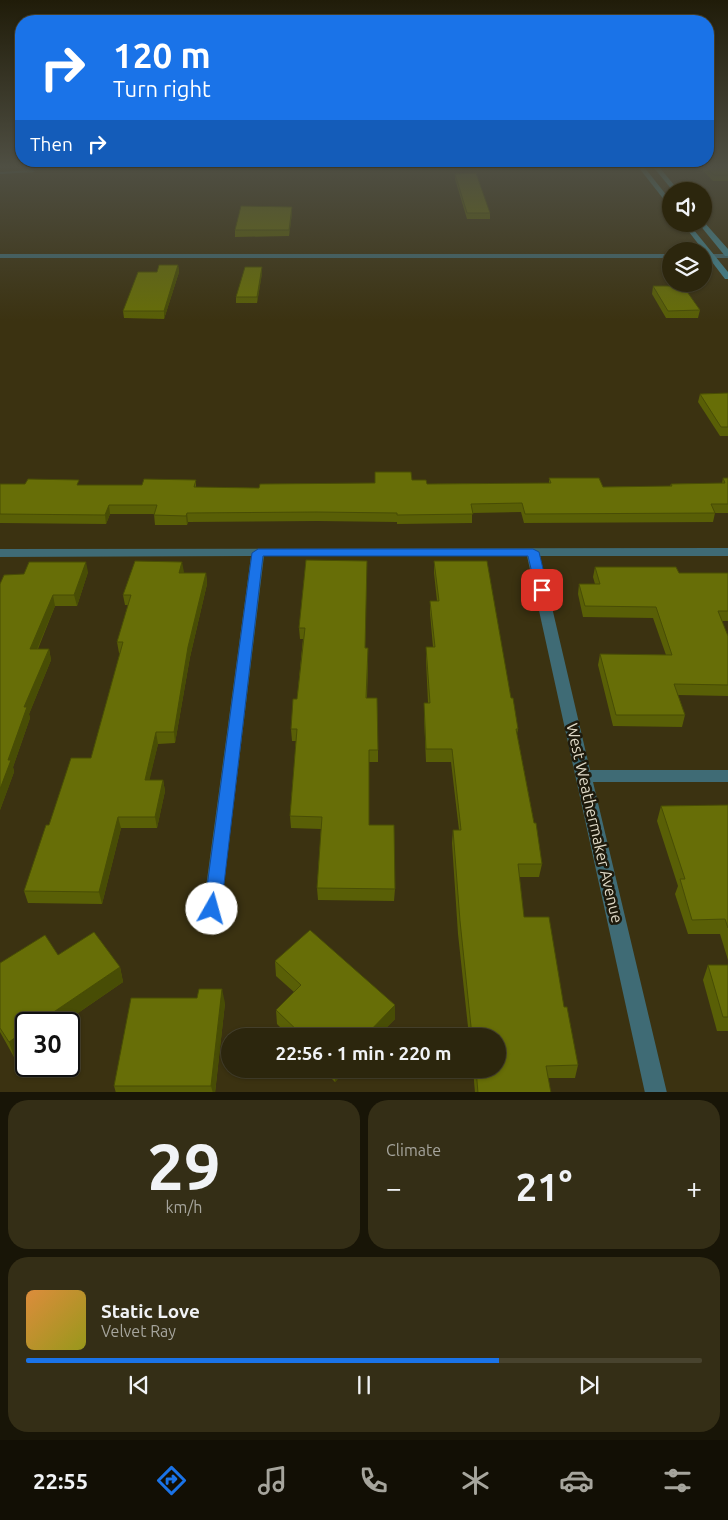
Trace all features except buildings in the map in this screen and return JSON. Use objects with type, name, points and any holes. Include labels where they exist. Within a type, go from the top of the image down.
[{"type":"main road","points":[[709,232],[728,255]]},
{"type":"main road","points":[[712,260],[728,277]]},
{"type":"street","points":[[712,256],[728,255]]},
{"type":"street","points":[[0,256],[662,256]]},
{"type":"street","name":"West Weathermaker Avenue","points":[[533,552],[656,1092]]},
{"type":"street","points":[[0,553],[728,552]]},
{"type":"street","points":[[212,909],[258,553]]},
{"type":"street","points":[[584,776],[728,776]]},
{"type":"route","points":[[212,909],[258,553],[533,552],[542,590]]}]
